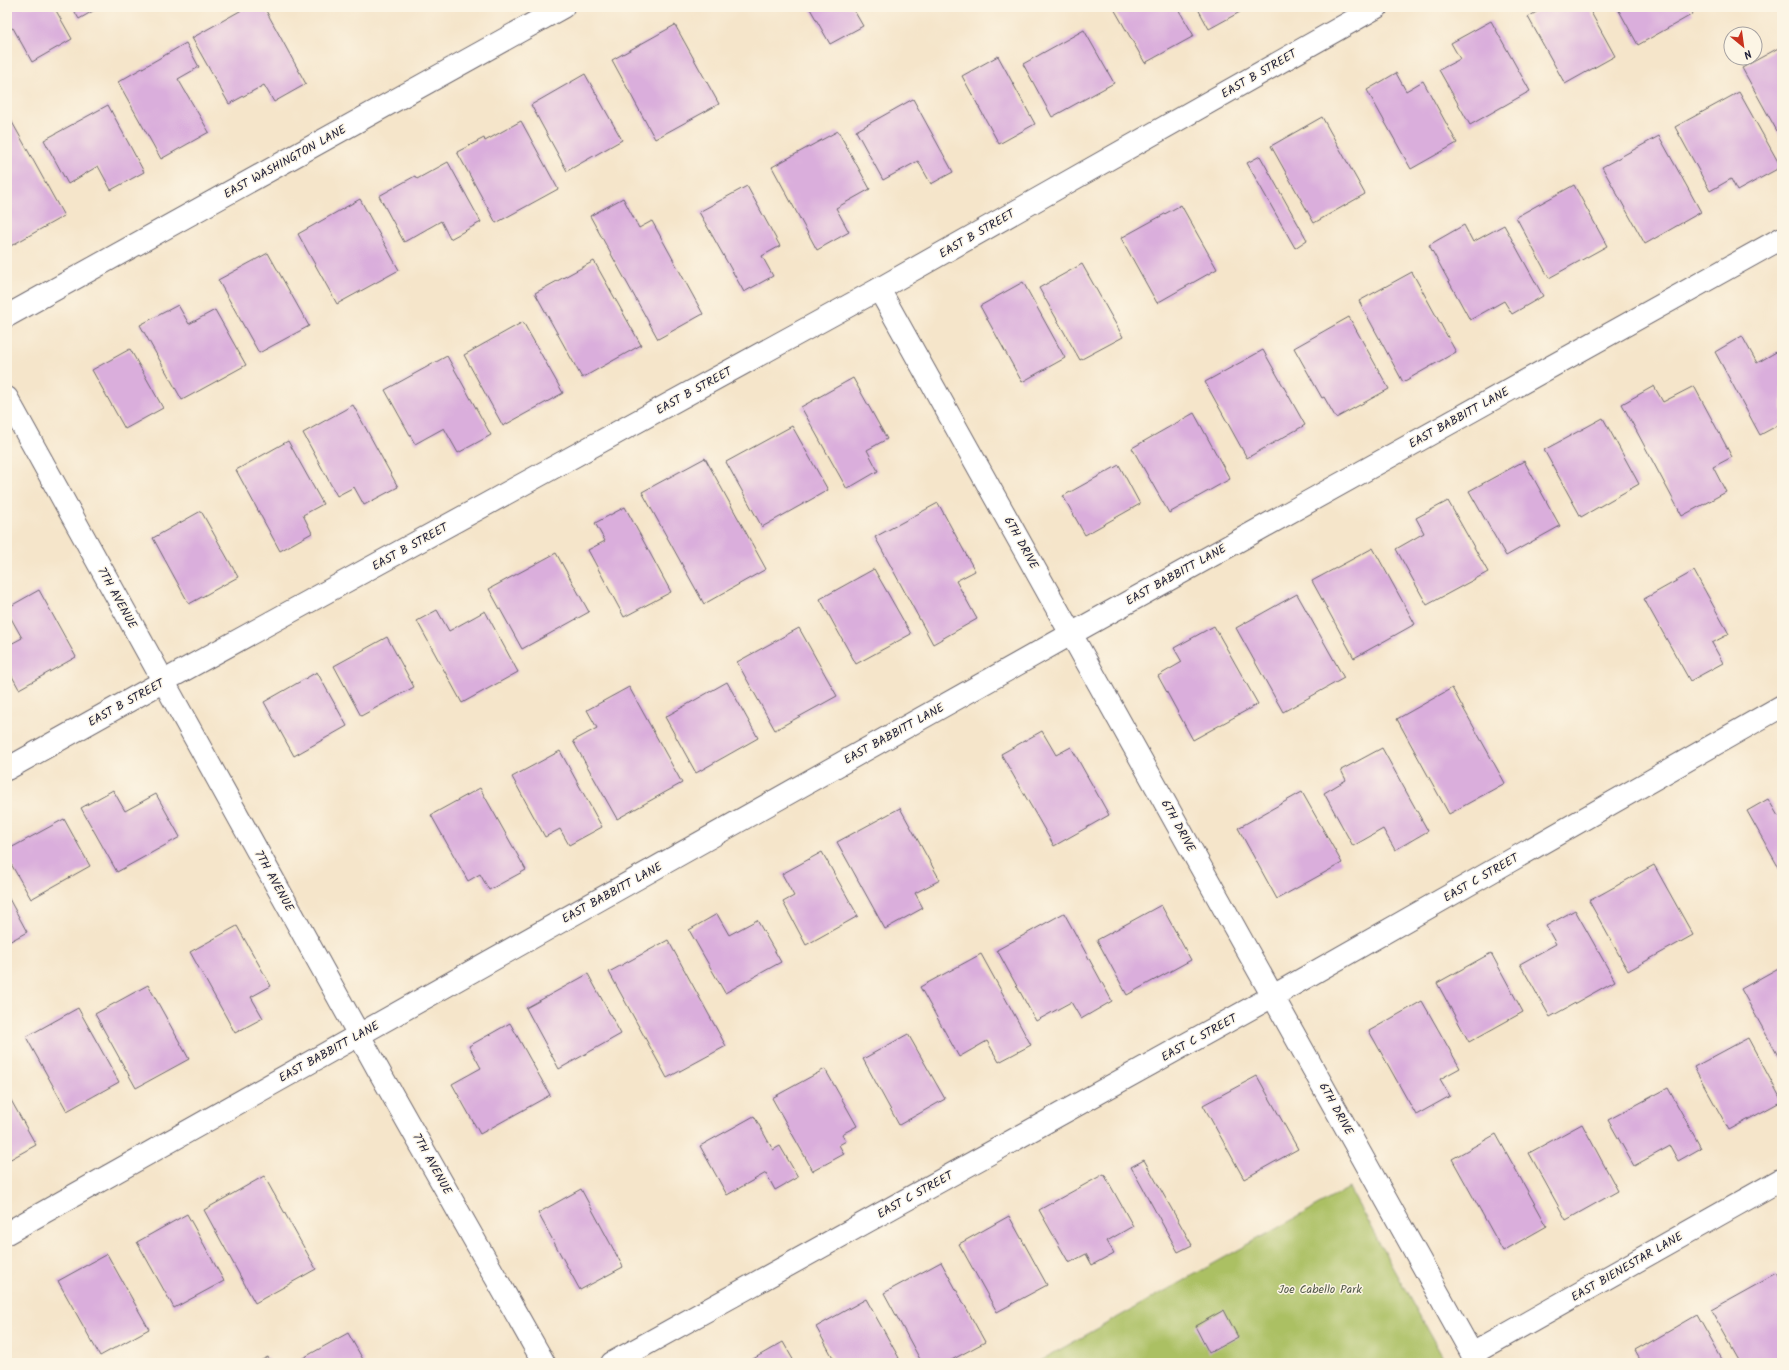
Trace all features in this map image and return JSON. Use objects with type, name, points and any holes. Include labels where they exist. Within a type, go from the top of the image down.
[{"type":"street","name":"EAST WASHINGTON LANE","points":[[7,316],[563,7]]},
{"type":"street","name":"EAST B STREET","points":[[7,769],[164,681],[879,289],[1377,7]]},
{"type":"street","name":"EAST BABBITT LANE","points":[[7,1233],[1071,634],[1782,238]]},
{"type":"street","name":"6TH DRIVE","points":[[879,289],[1475,1359]]},
{"type":"street","name":"7TH AVENUE","points":[[7,398],[359,1035],[544,1363]]},
{"type":"street","name":"EAST C STREET","points":[[612,1363],[1273,996],[1782,706]]},
{"type":"street","name":"EAST BIENESTAR LANE","points":[[1475,1359],[1782,1179]]},
{"type":"green space","name":"Joe Cabello Park","points":[[1349,1188],[1446,1363],[1036,1363]]},
{"type":"building","points":[[7,7],[54,7],[72,39],[32,62],[13,28],[7,31]]},
{"type":"building","points":[[72,7],[100,7],[79,19]]},
{"type":"building","points":[[247,7],[264,7],[306,84],[274,102],[264,85],[229,104],[192,38]]},
{"type":"building","points":[[809,7],[852,7],[863,26],[830,44]]},
{"type":"building","points":[[1113,7],[1177,7],[1194,36],[1145,63]]},
{"type":"building","points":[[1197,7],[1249,7],[1209,29]]},
{"type":"building","points":[[1545,7],[1588,7],[1615,56],[1565,84],[1528,17]]},
{"type":"building","points":[[1617,7],[1689,7],[1693,14],[1638,45]]},
{"type":"building","points":[[1491,21],[1530,91],[1470,125],[1439,70],[1460,59],[1451,43]]},
{"type":"building","points":[[675,25],[719,104],[655,139],[612,60]]},
{"type":"building","points":[[1084,30],[1114,83],[1052,117],[1023,64]]},
{"type":"building","points":[[186,43],[199,67],[178,79],[209,132],[161,159],[118,82]]},
{"type":"building","points":[[1782,46],[1782,140],[1742,68],[1746,66],[1763,66],[1763,56]]},
{"type":"building","points":[[998,56],[1035,124],[999,144],[962,76]]},
{"type":"building","points":[[1396,73],[1406,91],[1423,81],[1457,143],[1411,169],[1367,90]]},
{"type":"building","points":[[585,74],[622,140],[567,171],[531,105]]},
{"type":"building","points":[[1739,92],[1781,167],[1737,191],[1731,179],[1710,191],[1675,127]]},
{"type":"building","points":[[913,99],[953,172],[931,184],[918,161],[883,180],[856,131]]},
{"type":"building","points":[[108,105],[144,172],[111,190],[98,166],[68,184],[44,140]]},
{"type":"building","points":[[7,113],[64,216],[7,248]]},
{"type":"building","points":[[1322,117],[1365,194],[1314,223],[1271,146]]},
{"type":"building","points":[[521,121],[558,189],[496,223],[457,152],[484,138],[485,141]]},
{"type":"building","points":[[838,131],[870,189],[836,208],[849,232],[817,250],[772,167]]},
{"type":"building","points":[[1659,136],[1701,212],[1645,244],[1602,167]]},
{"type":"building","points":[[1260,156],[1307,240],[1295,248],[1247,163]]},
{"type":"building","points":[[448,162],[481,222],[450,239],[441,221],[404,242],[379,196],[415,176],[417,179]]},
{"type":"building","points":[[1574,185],[1607,246],[1549,278],[1516,217]]},
{"type":"building","points":[[747,186],[780,246],[762,256],[773,276],[744,292],[699,212]]},
{"type":"building","points":[[623,198],[639,228],[652,221],[703,314],[658,339],[590,216]]},
{"type":"building","points":[[360,199],[399,270],[337,304],[298,234]]},
{"type":"building","points":[[1181,205],[1217,269],[1157,303],[1121,238]]},
{"type":"building","points":[[1464,225],[1473,242],[1504,225],[1543,296],[1512,314],[1504,301],[1470,320],[1429,245]]},
{"type":"building","points":[[268,253],[309,326],[259,353],[218,280]]},
{"type":"building","points":[[594,261],[641,345],[582,378],[535,293]]},
{"type":"building","points":[[1082,264],[1123,337],[1080,360],[1039,288]]},
{"type":"building","points":[[1412,272],[1456,352],[1403,382],[1359,301]]},
{"type":"building","points":[[1023,282],[1065,358],[1022,382],[980,306]]},
{"type":"building","points":[[178,305],[189,324],[215,310],[246,365],[182,400],[140,325]]},
{"type":"building","points":[[1349,317],[1389,389],[1336,418],[1324,397],[1322,398],[1294,348]]},
{"type":"building","points":[[523,322],[563,393],[503,426],[464,355]]},
{"type":"building","points":[[1742,336],[1757,363],[1778,351],[1782,358],[1782,423],[1760,435],[1715,352]]},
{"type":"building","points":[[130,349],[163,408],[125,429],[92,370]]},
{"type":"building","points":[[1263,350],[1305,425],[1247,458],[1205,382]]},
{"type":"building","points":[[447,356],[491,435],[458,453],[444,428],[415,444],[385,390]]},
{"type":"building","points":[[853,378],[887,439],[867,450],[878,471],[847,489],[801,407]]},
{"type":"building","points":[[1654,386],[1663,402],[1694,386],[1732,457],[1713,467],[1726,492],[1682,516],[1622,404]]},
{"type":"building","points":[[353,405],[398,487],[364,505],[354,487],[337,496],[303,433]]},
{"type":"building","points":[[1194,413],[1230,479],[1169,513],[1132,448]]},
{"type":"building","points":[[1603,418],[1639,484],[1581,517],[1544,450]]},
{"type":"building","points":[[792,426],[828,490],[762,527],[726,462]]},
{"type":"building","points":[[288,441],[323,504],[303,515],[312,533],[280,551],[236,470]]},
{"type":"building","points":[[705,458],[766,569],[704,604],[642,492]]},
{"type":"building","points":[[1524,461],[1560,526],[1506,556],[1469,491]]},
{"type":"building","points":[[1119,465],[1140,504],[1085,535],[1063,496]]},
{"type":"building","points":[[1448,501],[1488,572],[1427,605],[1396,549],[1424,533],[1416,518]]},
{"type":"building","points":[[938,503],[975,571],[956,581],[977,619],[933,644],[875,537]]},
{"type":"building","points":[[625,507],[671,592],[624,617],[588,550],[605,541],[595,523]]},
{"type":"building","points":[[201,511],[238,577],[189,604],[153,538]]},
{"type":"building","points":[[1373,548],[1415,624],[1354,658],[1312,581]]},
{"type":"building","points":[[556,553],[589,612],[522,649],[489,589]]},
{"type":"building","points":[[874,569],[911,634],[856,664],[820,599]]},
{"type":"building","points":[[1694,571],[1729,634],[1712,643],[1723,663],[1690,681],[1644,599]]},
{"type":"building","points":[[39,590],[76,657],[19,689],[7,667],[7,646],[22,638],[7,611],[7,608]]},
{"type":"building","points":[[1297,594],[1344,678],[1283,712],[1236,628]]},
{"type":"building","points":[[437,610],[449,631],[485,611],[518,672],[462,703],[417,621]]},
{"type":"building","points":[[1214,626],[1258,704],[1193,740],[1158,676],[1182,662],[1174,648]]},
{"type":"building","points":[[799,628],[837,696],[775,730],[737,662]]},
{"type":"building","points":[[387,637],[414,687],[361,716],[334,666]]},
{"type":"building","points":[[317,672],[347,726],[294,756],[264,702]]},
{"type":"building","points":[[727,682],[758,738],[696,773],[665,717]]},
{"type":"building","points":[[629,687],[682,783],[617,819],[573,741],[597,728],[587,710]]},
{"type":"building","points":[[1452,688],[1505,783],[1449,814],[1397,719]]},
{"type":"building","points":[[1042,731],[1056,755],[1071,747],[1109,815],[1054,846],[1001,754]]},
{"type":"building","points":[[1382,748],[1428,831],[1395,850],[1383,829],[1353,846],[1324,793],[1346,780],[1341,770]]},
{"type":"building","points":[[560,751],[602,827],[569,845],[560,829],[545,837],[512,777]]},
{"type":"building","points":[[480,788],[526,870],[489,890],[480,874],[468,881],[431,815]]},
{"type":"building","points":[[113,790],[125,811],[156,794],[180,837],[117,872],[81,808]]},
{"type":"building","points":[[1302,792],[1342,863],[1277,899],[1238,828]]},
{"type":"building","points":[[1768,799],[1778,816],[1782,814],[1782,869],[1780,870],[1747,811]]},
{"type":"building","points":[[900,808],[940,880],[915,893],[923,908],[885,929],[837,842]]},
{"type":"building","points":[[64,819],[90,866],[31,899],[7,857],[7,850]]},
{"type":"building","points":[[822,852],[858,916],[806,945],[783,902],[794,896],[782,874]]},
{"type":"building","points":[[1654,865],[1693,935],[1628,971],[1589,901]]},
{"type":"building","points":[[7,895],[27,932],[7,943]]},
{"type":"building","points":[[1161,905],[1191,960],[1127,995],[1097,940]]},
{"type":"building","points":[[1575,910],[1615,981],[1550,1017],[1520,964],[1556,944],[1546,926]]},
{"type":"building","points":[[1064,913],[1112,1001],[1081,1019],[1071,1002],[1036,1021],[997,950]]},
{"type":"building","points":[[717,914],[729,935],[757,920],[781,962],[725,993],[689,930]]},
{"type":"building","points":[[237,926],[271,986],[251,997],[263,1018],[235,1033],[190,952]]},
{"type":"building","points":[[668,940],[726,1046],[667,1078],[609,972]]},
{"type":"building","points":[[1491,953],[1523,1012],[1469,1042],[1437,983]]},
{"type":"building","points":[[981,954],[1031,1045],[999,1062],[987,1041],[959,1057],[920,987]]},
{"type":"building","points":[[1782,966],[1782,1063],[1741,989]]},
{"type":"building","points":[[588,974],[621,1034],[559,1069],[526,1008]]},
{"type":"building","points":[[148,985],[189,1059],[136,1088],[95,1014]]},
{"type":"building","points":[[1422,1001],[1460,1068],[1440,1079],[1450,1096],[1416,1115],[1369,1031]]},
{"type":"building","points":[[78,1008],[119,1082],[67,1111],[26,1037]]},
{"type":"building","points":[[510,1023],[550,1095],[480,1134],[452,1084],[481,1068],[469,1046]]},
{"type":"building","points":[[908,1034],[945,1099],[899,1125],[863,1059]]},
{"type":"building","points":[[1748,1038],[1782,1101],[1729,1130],[1694,1067]]},
{"type":"building","points":[[825,1069],[857,1126],[842,1134],[846,1141],[839,1145],[844,1154],[813,1171],[772,1098]]},
{"type":"building","points":[[1257,1076],[1298,1149],[1244,1179],[1203,1105]]},
{"type":"building","points":[[1668,1088],[1701,1148],[1678,1161],[1670,1146],[1634,1166],[1608,1120]]},
{"type":"building","points":[[7,1093],[36,1145],[7,1161]]},
{"type":"building","points":[[754,1116],[773,1150],[780,1146],[798,1177],[775,1190],[766,1173],[727,1195],[700,1146]]},
{"type":"building","points":[[1582,1124],[1618,1191],[1566,1220],[1529,1153]]},
{"type":"building","points":[[1496,1134],[1547,1226],[1503,1251],[1452,1159]]},
{"type":"building","points":[[1144,1160],[1192,1245],[1178,1252],[1131,1167]]},
{"type":"building","points":[[1104,1174],[1133,1226],[1107,1241],[1114,1253],[1092,1265],[1086,1254],[1069,1263],[1039,1210]]},
{"type":"building","points":[[264,1176],[316,1269],[255,1303],[204,1210]]},
{"type":"building","points":[[581,1189],[623,1267],[580,1290],[538,1213]]},
{"type":"building","points":[[187,1214],[224,1281],[174,1308],[137,1242]]},
{"type":"building","points":[[1009,1216],[1047,1285],[997,1312],[959,1244]]},
{"type":"building","points":[[107,1254],[149,1329],[100,1356],[58,1281]]},
{"type":"building","points":[[941,1262],[985,1342],[946,1363],[922,1363],[884,1293]]},
{"type":"building","points":[[1776,1274],[1782,1285],[1782,1363],[1741,1363],[1711,1310]]},
{"type":"building","points":[[866,1299],[899,1358],[891,1363],[836,1363],[816,1327]]},
{"type":"building","points":[[1224,1310],[1238,1337],[1209,1353],[1195,1326]]},
{"type":"building","points":[[1697,1315],[1724,1363],[1642,1363],[1635,1351]]},
{"type":"building","points":[[348,1333],[365,1363],[294,1363]]},
{"type":"building","points":[[783,1342],[795,1363],[746,1363]]},
{"type":"building","points":[[268,1357],[271,1363],[256,1363]]}]
